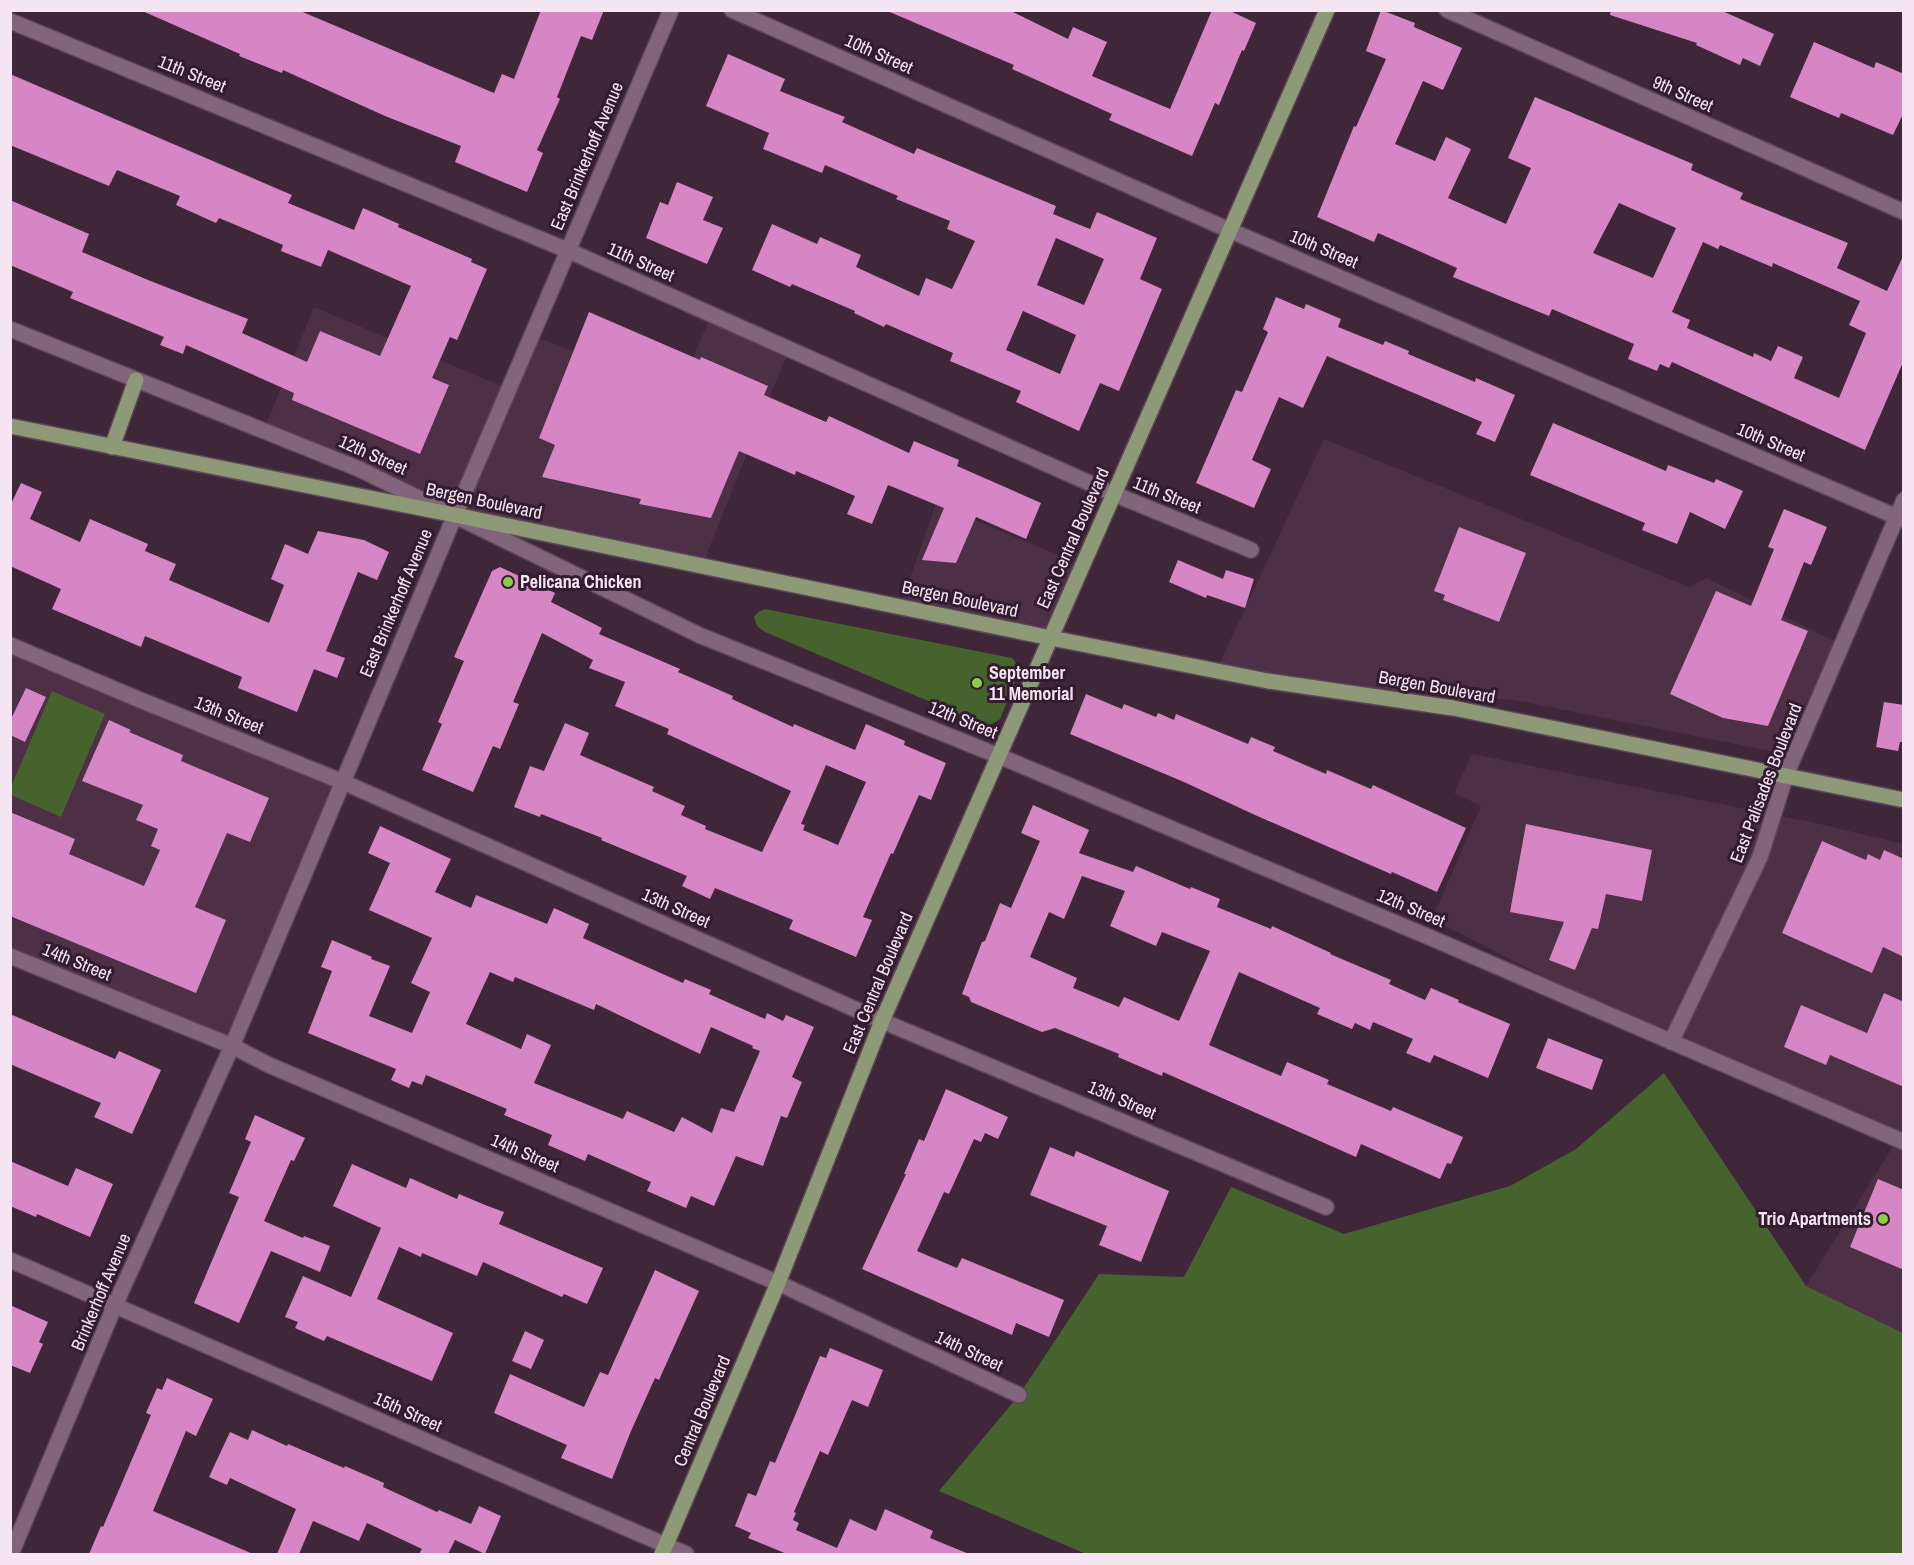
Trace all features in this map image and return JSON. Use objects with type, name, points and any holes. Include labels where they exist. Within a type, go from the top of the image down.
[{"type":"main road","name":"East Central Boulevard","points":[[778,1283],[882,1021],[1327,10]]},
{"type":"main road","points":[[112,447],[136,380]]},
{"type":"main road","name":"Bergen Boulevard","points":[[10,426],[1268,681],[1453,708],[1904,800]]},
{"type":"main road","name":"Central Boulevard","points":[[664,1550],[778,1283]]},
{"type":"street","name":"East Brinkerhoff Avenue","points":[[232,1047],[454,515],[671,10]]},
{"type":"street","name":"10th Street","points":[[732,10],[1229,230],[1900,518]]},
{"type":"street","name":"9th Street","points":[[1448,10],[1904,212]]},
{"type":"street","name":"11th Street","points":[[10,21],[567,250],[1114,494],[1251,550]]},
{"type":"street","name":"12th Street","points":[[10,329],[359,469],[699,635],[999,756],[1429,937],[1904,1142]]},
{"type":"street","name":"East Palisades Boulevard","points":[[1671,1042],[1761,857],[1786,775],[1900,518],[1904,500]]},
{"type":"street","name":"13th Street","points":[[10,645],[343,782],[882,1021],[1326,1207]]},
{"type":"street","name":"14th Street","points":[[10,956],[232,1047],[269,1065],[778,1283],[1019,1395]]},
{"type":"street","name":"Brinkerhoff Avenue","points":[[11,1551],[115,1305],[232,1047]]},
{"type":"street","name":"15th Street","points":[[10,1260],[664,1550],[686,1554]]},
{"type":"shaded area","points":[[314,307],[509,389],[532,335],[678,393],[711,315],[789,349],[702,566],[455,515],[263,432]]},
{"type":"shaded area","points":[[1324,439],[1689,587],[1707,578],[1842,645],[1775,752],[1514,700],[1268,681],[1216,671]]},
{"type":"shaded area","points":[[936,504],[1082,565],[1051,638],[900,606]]},
{"type":"shaded area","points":[[10,645],[343,782],[232,1046],[11,956]]},
{"type":"shaded area","points":[[1472,754],[1816,823],[1903,844],[1903,1333],[1806,1286],[1897,1140],[1671,1042],[1432,919],[1481,806],[1454,793]]},
{"type":"green space","points":[[765,609],[1012,658],[1016,663],[1018,674],[1000,719],[985,725],[765,632],[757,626],[754,617]]},
{"type":"green space","points":[[52,691],[105,714],[61,817],[11,795],[11,787]]},
{"type":"green space","points":[[1664,1073],[1806,1286],[1903,1333],[1903,1554],[1086,1554],[939,1491],[1019,1395],[1099,1274],[1184,1277],[1231,1187],[1344,1234],[1510,1186],[1576,1149]]},
{"type":"building","points":[[140,10],[298,10],[494,93],[502,74],[514,79],[541,10],[604,10],[592,40],[581,36],[557,97],[560,99],[537,150],[543,153],[527,192],[455,162],[461,146],[385,116],[283,70],[282,73],[239,56],[240,54]]},
{"type":"building","points":[[885,10],[1009,10],[1068,39],[1073,27],[1107,42],[1092,76],[1170,109],[1212,10],[1228,10],[1256,23],[1219,105],[1215,103],[1192,156],[1109,120],[1112,114],[1012,69],[1014,65]]},
{"type":"building","points":[[1381,10],[1415,23],[1414,27],[1462,48],[1443,90],[1423,81],[1395,144],[1435,161],[1446,137],[1471,149],[1448,198],[1506,224],[1531,168],[1508,158],[1535,97],[1693,164],[1691,170],[1743,193],[1740,199],[1848,243],[1837,268],[1887,291],[1904,254],[1904,360],[1865,450],[1672,362],[1669,368],[1660,364],[1657,371],[1628,359],[1634,344],[1552,309],[1549,316],[1453,277],[1457,268],[1378,233],[1374,242],[1317,217],[1354,126],[1356,127],[1386,59],[1366,51]],"holes":[[[1619,203],[1676,228],[1653,278],[1593,253]],[[1703,242],[1718,249],[1720,245],[1772,267],[1773,263],[1860,301],[1849,325],[1866,333],[1839,398],[1794,378],[1803,357],[1778,346],[1771,361],[1754,353],[1753,357],[1687,328],[1690,320],[1672,312]]]},
{"type":"building","points":[[1611,10],[1720,10],[1774,34],[1760,66],[1743,58],[1740,65],[1696,45],[1697,43],[1610,15]]},
{"type":"building","points":[[1814,42],[1874,68],[1876,62],[1904,74],[1904,112],[1893,135],[1841,113],[1839,118],[1790,97]]},
{"type":"building","points":[[728,54],[785,79],[780,91],[845,117],[842,122],[914,154],[917,148],[1056,206],[1053,214],[1090,229],[1097,212],[1157,238],[1140,279],[1162,289],[1119,391],[1100,383],[1079,431],[1016,402],[1021,391],[950,361],[953,353],[886,324],[884,327],[854,313],[855,311],[792,284],[790,287],[752,270],[772,224],[817,244],[820,237],[861,255],[856,267],[919,296],[926,278],[952,289],[975,241],[947,229],[950,221],[896,199],[898,196],[825,165],[822,173],[763,149],[769,133],[706,106]],"holes":[[[1056,238],[1104,259],[1084,305],[1037,285]],[[1023,311],[1076,335],[1060,374],[1006,350]]]},
{"type":"building","points":[[10,74],[292,195],[288,203],[354,230],[363,208],[399,224],[398,227],[472,259],[471,262],[487,269],[457,340],[450,337],[432,378],[449,385],[420,454],[292,400],[294,393],[186,345],[183,354],[160,345],[164,337],[70,298],[73,292],[10,265],[10,200],[89,234],[82,252],[248,319],[242,333],[307,362],[320,331],[380,356],[411,286],[328,250],[321,267],[281,251],[283,245],[219,218],[216,223],[176,205],[180,196],[117,170],[109,186],[10,145]]},
{"type":"building","points":[[677,182],[713,197],[703,220],[723,228],[707,264],[646,238],[660,202],[668,205]]},
{"type":"building","points":[[1276,297],[1304,309],[1306,304],[1341,319],[1338,327],[1383,345],[1385,341],[1409,351],[1408,354],[1475,382],[1476,378],[1515,395],[1495,442],[1476,434],[1482,422],[1327,356],[1303,408],[1279,397],[1252,460],[1271,469],[1254,508],[1196,483],[1236,390],[1242,392],[1268,332],[1263,329]]},
{"type":"building","points":[[589,312],[700,360],[701,357],[768,386],[764,395],[826,422],[829,416],[909,453],[914,441],[959,460],[957,466],[1041,503],[1026,539],[976,517],[956,563],[922,560],[944,508],[888,485],[872,524],[847,514],[855,496],[796,471],[795,475],[739,451],[711,518],[639,504],[641,499],[542,477],[555,445],[539,438]]},
{"type":"building","points":[[1553,423],[1666,471],[1668,465],[1714,483],[1716,479],[1743,491],[1725,529],[1690,512],[1677,544],[1642,530],[1645,523],[1530,475]]},
{"type":"building","points":[[21,483],[42,492],[30,519],[80,542],[90,519],[148,544],[145,551],[176,564],[169,580],[269,623],[284,585],[271,579],[285,544],[308,554],[318,531],[364,540],[389,552],[377,580],[358,572],[326,651],[345,658],[337,678],[314,669],[297,712],[238,688],[242,677],[145,636],[141,647],[52,609],[61,589],[10,566],[10,506]]},
{"type":"building","points":[[1784,509],[1827,527],[1811,565],[1804,562],[1781,620],[1808,631],[1768,726],[1723,718],[1670,694],[1716,591],[1751,606],[1774,549],[1768,547]]},
{"type":"building","points":[[1459,527],[1526,553],[1499,622],[1443,600],[1445,595],[1434,591]]},
{"type":"building","points":[[1178,560],[1223,579],[1226,570],[1254,579],[1245,608],[1207,595],[1206,598],[1169,582]]},
{"type":"building","points":[[500,567],[555,593],[551,602],[602,628],[599,634],[680,669],[678,672],[733,696],[732,699],[793,727],[794,724],[855,750],[866,724],[905,741],[904,745],[946,763],[931,800],[919,795],[893,854],[891,853],[863,917],[872,920],[856,957],[789,929],[793,920],[715,888],[710,899],[682,886],[687,876],[601,840],[602,838],[541,814],[540,817],[514,807],[530,766],[544,771],[565,723],[589,733],[580,755],[654,787],[652,791],[685,806],[681,815],[706,826],[705,829],[762,852],[791,791],[667,734],[669,729],[615,706],[625,682],[589,668],[593,660],[542,633],[513,702],[519,704],[500,749],[493,746],[473,792],[422,770],[442,724],[438,722],[464,661],[454,657],[492,571]],"holes":[[[826,765],[866,782],[838,845],[803,830],[805,825],[801,824]]]},
{"type":"building","points":[[26,688],[46,697],[25,742],[10,735],[10,721]]},
{"type":"building","points":[[1086,694],[1122,709],[1124,704],[1156,717],[1158,713],[1174,720],[1176,714],[1248,744],[1251,737],[1275,747],[1273,751],[1326,774],[1327,770],[1371,789],[1373,785],[1466,828],[1437,892],[1070,734]]},
{"type":"building","points":[[1884,702],[1904,705],[1904,742],[1900,742],[1898,751],[1876,747]]},
{"type":"building","points":[[109,720],[131,730],[129,732],[183,755],[181,761],[269,798],[250,842],[227,833],[195,907],[226,920],[196,993],[10,916],[10,812],[75,839],[69,854],[144,886],[160,850],[151,846],[158,829],[136,820],[143,805],[82,781]]},
{"type":"building","points":[[1033,805],[1089,830],[1079,853],[1133,872],[1136,866],[1190,889],[1191,887],[1220,899],[1217,907],[1271,929],[1272,926],[1391,980],[1389,984],[1425,1000],[1431,988],[1510,1024],[1488,1078],[1434,1055],[1430,1063],[1406,1053],[1413,1039],[1373,1022],[1370,1030],[1355,1023],[1352,1029],[1317,1014],[1320,1008],[1239,972],[1209,1045],[1281,1076],[1287,1062],[1329,1080],[1327,1084],[1391,1111],[1393,1107],[1463,1137],[1451,1164],[1447,1163],[1440,1179],[1361,1144],[1356,1157],[1163,1072],[1162,1076],[1118,1057],[1119,1054],[1055,1028],[1042,1032],[971,1002],[969,997],[962,994],[982,942],[985,941],[1000,903],[1011,908],[1040,841],[1021,833]],"holes":[[[1082,876],[1125,891],[1110,926],[1156,946],[1162,932],[1210,951],[1179,1021],[1124,997],[1119,1007],[1073,988],[1077,978],[1030,957],[1049,912],[1064,919]]]},
{"type":"building","points":[[1526,824],[1652,850],[1642,901],[1606,894],[1598,929],[1592,928],[1575,970],[1549,960],[1564,922],[1510,912]]},
{"type":"building","points":[[380,826],[451,859],[435,892],[471,908],[476,895],[547,924],[554,908],[589,924],[583,938],[683,983],[685,979],[711,990],[709,994],[765,1019],[767,1013],[783,1021],[786,1015],[814,1027],[792,1077],[802,1082],[787,1118],[781,1116],[763,1166],[736,1156],[714,1206],[691,1196],[686,1208],[647,1191],[651,1182],[588,1154],[585,1161],[548,1145],[552,1135],[504,1115],[507,1109],[426,1075],[422,1085],[412,1081],[409,1088],[391,1080],[396,1069],[308,1033],[332,971],[321,967],[332,940],[390,966],[369,1016],[412,1033],[430,992],[411,983],[432,938],[369,910],[390,863],[368,853]],"holes":[[[490,972],[513,982],[515,977],[594,1010],[596,1004],[700,1054],[711,1027],[760,1051],[734,1112],[721,1108],[712,1133],[682,1117],[674,1132],[627,1111],[623,1119],[534,1083],[551,1045],[527,1034],[521,1049],[466,1024]]]},
{"type":"building","points":[[1822,841],[1866,860],[1868,854],[1880,860],[1884,850],[1904,859],[1904,957],[1883,947],[1872,973],[1782,933]]},
{"type":"building","points":[[1884,993],[1904,1002],[1904,1087],[1830,1055],[1826,1065],[1784,1047],[1801,1005],[1867,1033]]},
{"type":"building","points":[[10,1014],[115,1059],[119,1051],[161,1070],[132,1134],[94,1117],[101,1103],[10,1064]]},
{"type":"building","points":[[1548,1038],[1603,1060],[1592,1090],[1536,1068]]},
{"type":"building","points":[[946,1089],[1008,1117],[998,1139],[985,1133],[981,1142],[974,1139],[949,1194],[944,1192],[917,1251],[957,1268],[962,1258],[1064,1300],[1049,1337],[1016,1323],[1012,1335],[862,1269],[906,1174],[904,1174],[919,1139],[924,1141]]},
{"type":"building","points":[[255,1115],[305,1138],[294,1161],[291,1160],[264,1221],[303,1238],[304,1236],[330,1246],[320,1272],[271,1251],[239,1323],[194,1303],[239,1197],[229,1193],[251,1142],[245,1139]]},
{"type":"building","points":[[1050,1147],[1074,1157],[1076,1151],[1169,1191],[1141,1262],[1099,1245],[1107,1226],[1030,1195]]},
{"type":"building","points":[[10,1161],[68,1186],[76,1168],[113,1184],[90,1237],[37,1214],[36,1217],[10,1206]]},
{"type":"building","points":[[352,1164],[406,1188],[410,1178],[457,1199],[459,1194],[504,1212],[499,1224],[603,1268],[587,1304],[564,1294],[562,1297],[483,1262],[477,1276],[422,1253],[421,1257],[399,1247],[377,1299],[453,1333],[432,1381],[327,1336],[324,1341],[295,1328],[298,1322],[285,1317],[303,1276],[351,1297],[381,1228],[333,1206]]},
{"type":"building","name":"Trio Apartments","points":[[1878,1179],[1904,1190],[1904,1270],[1850,1247]]},
{"type":"building","points":[[655,1270],[699,1291],[659,1380],[655,1378],[612,1479],[561,1458],[567,1445],[494,1413],[510,1374],[584,1407],[600,1372],[608,1375]]},
{"type":"building","points":[[10,1305],[48,1322],[39,1342],[43,1344],[30,1373],[10,1365]]},
{"type":"building","points":[[525,1331],[544,1340],[531,1369],[512,1361]]},
{"type":"building","points":[[830,1348],[883,1370],[868,1407],[852,1400],[828,1455],[820,1451],[794,1512],[796,1513],[793,1520],[799,1523],[796,1530],[837,1548],[850,1519],[876,1531],[885,1509],[933,1531],[930,1538],[969,1554],[787,1554],[748,1538],[751,1533],[735,1526],[748,1493],[756,1496],[770,1461],[775,1463],[820,1356],[826,1358]]},
{"type":"building","points":[[167,1378],[213,1399],[196,1436],[186,1431],[153,1511],[253,1554],[89,1554],[151,1415],[146,1413],[157,1388],[162,1390]]},
{"type":"building","points":[[252,1430],[287,1446],[288,1444],[344,1468],[345,1466],[384,1483],[383,1487],[437,1512],[439,1510],[471,1524],[479,1506],[501,1516],[485,1554],[455,1540],[448,1554],[419,1554],[422,1549],[367,1523],[359,1541],[313,1521],[299,1554],[277,1554],[296,1509],[230,1478],[227,1485],[209,1477],[230,1432],[248,1440]]},
{"type":"place","name":"Pelicana Chicken","points":[[508,582]]},
{"type":"place","name":"September 11 Memorial","points":[[977,683]]},
{"type":"place","name":"Trio Apartments","points":[[1883,1219]]}]
